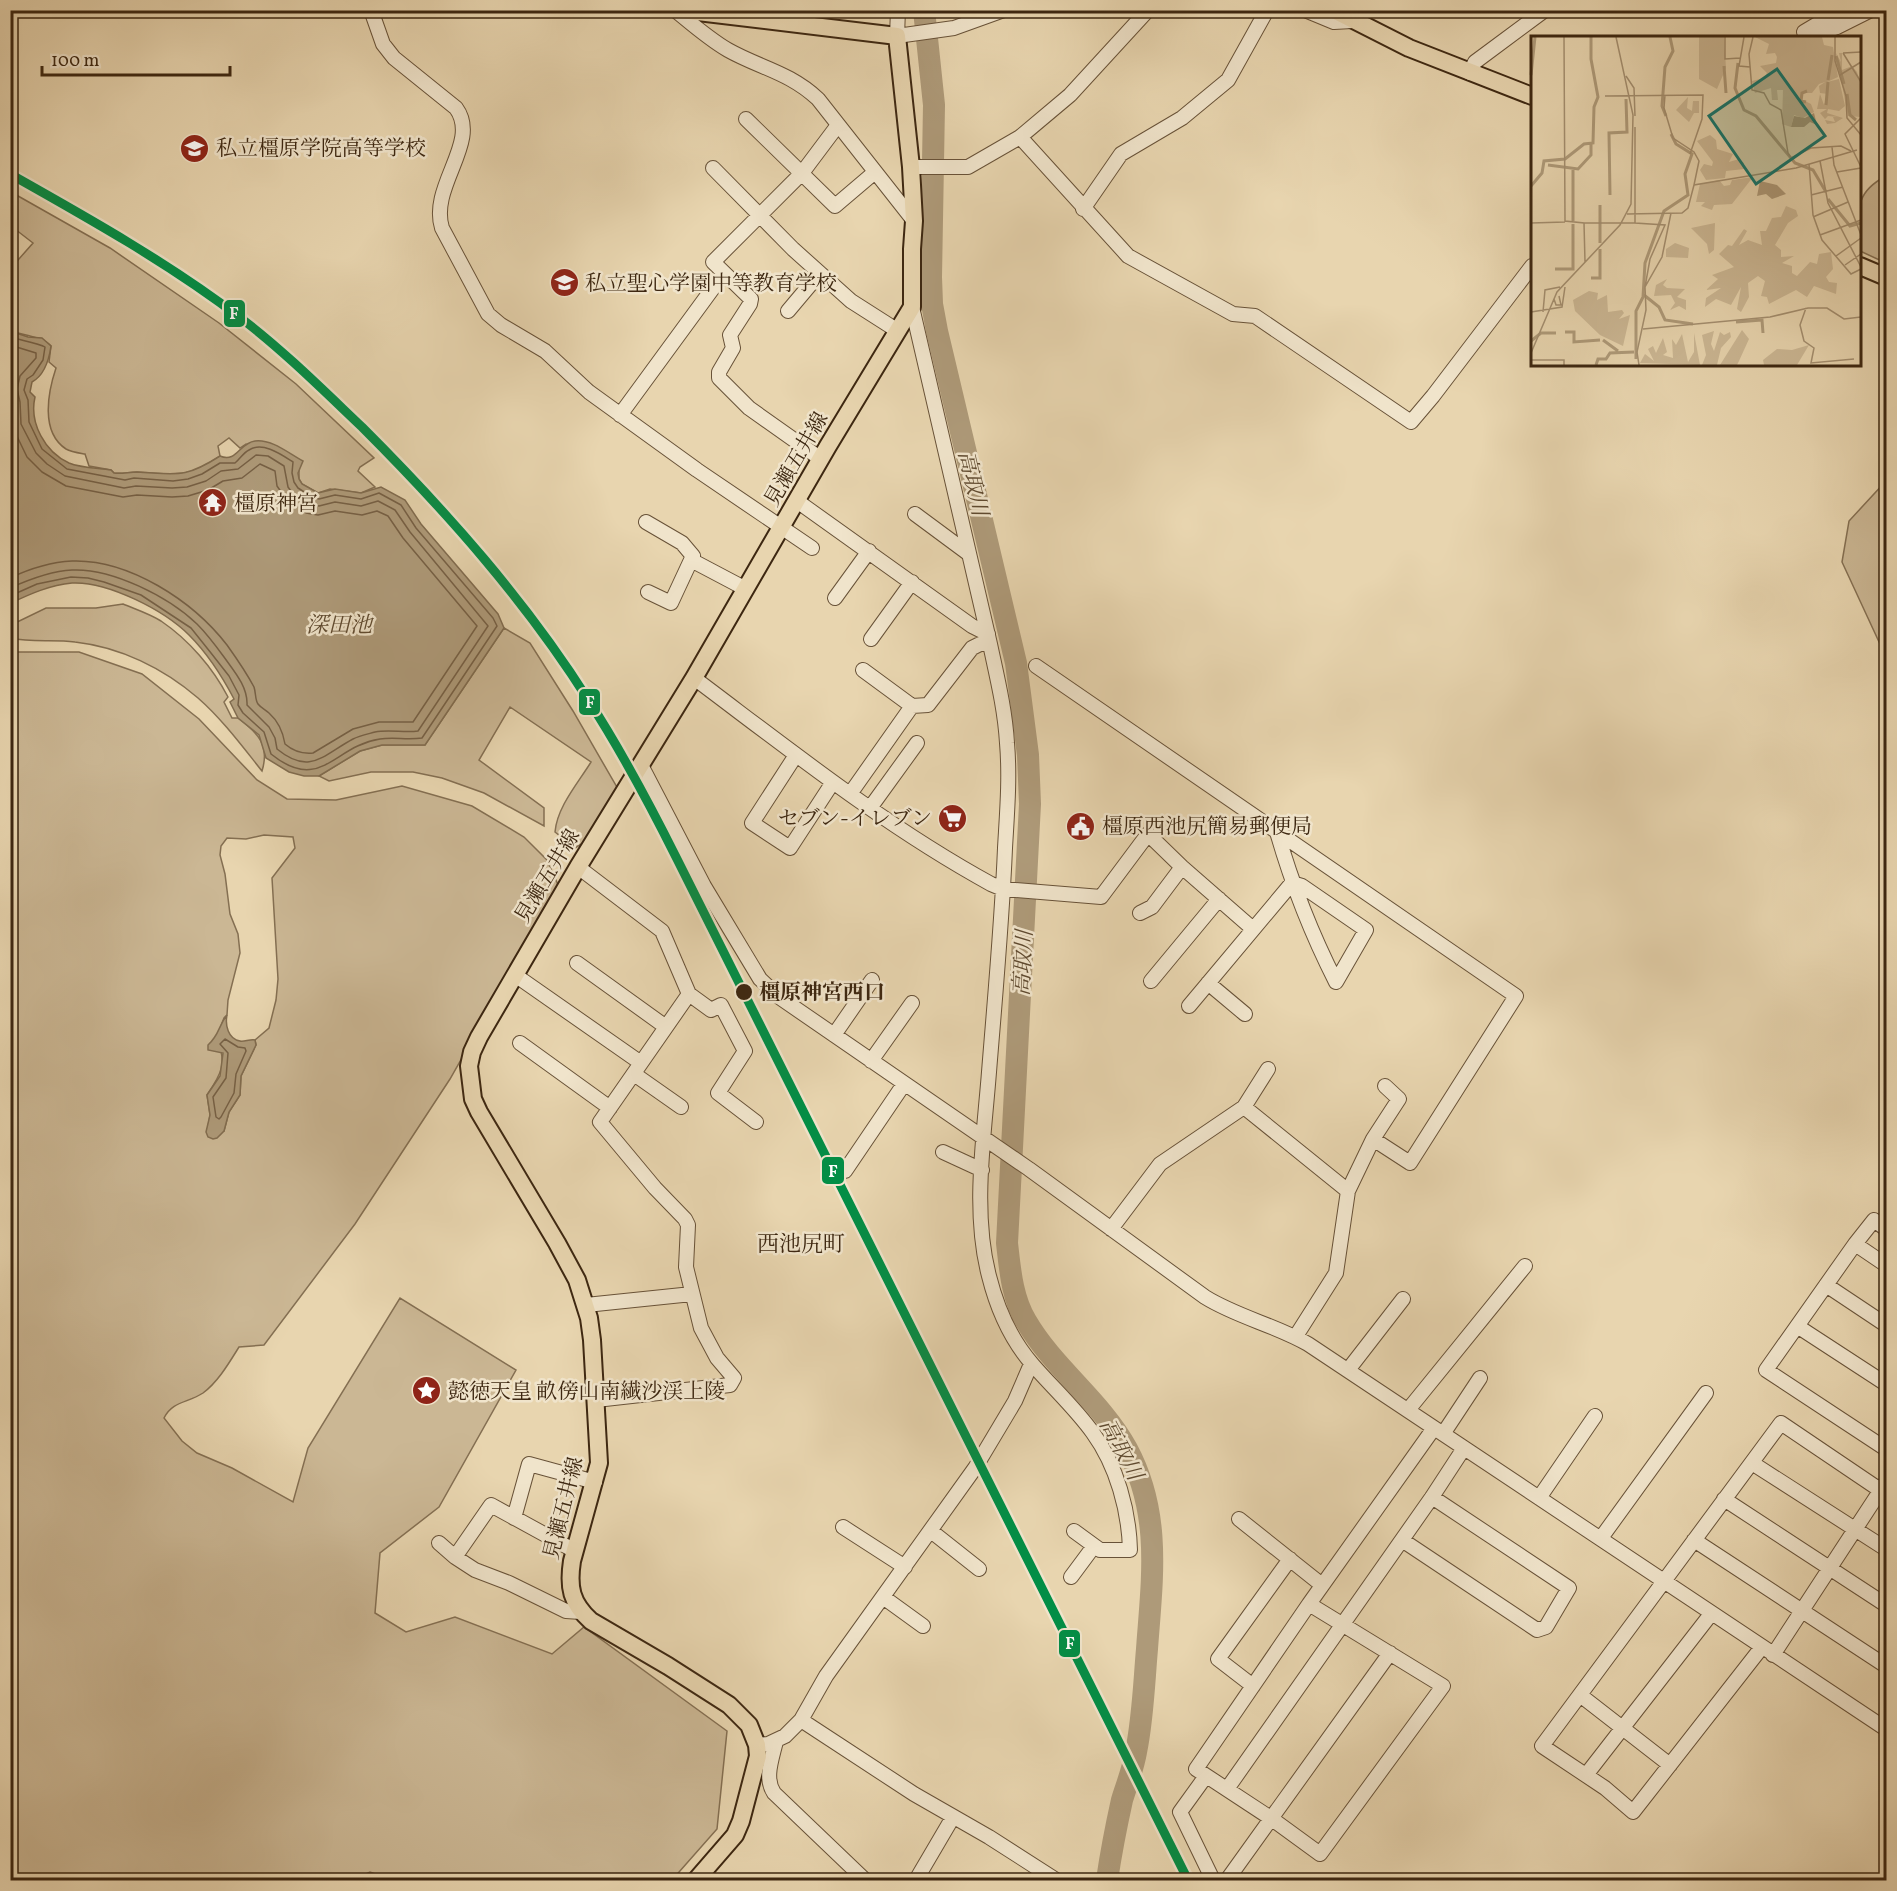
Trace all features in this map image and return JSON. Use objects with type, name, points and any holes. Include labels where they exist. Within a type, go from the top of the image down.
[{"type":"main road","points":[[681,10],[904,36],[915,167],[912,307]]},
{"type":"main road","points":[[1334,10],[1409,48],[1531,95]]},
{"type":"main road","points":[[1861,266],[1887,277]]},
{"type":"main road","name":"見瀬五井線","points":[[580,1612],[574,1601],[569,1577],[574,1551],[595,1482],[600,1448],[592,1340],[586,1305],[577,1280],[557,1242],[478,1112],[471,1091],[469,1066],[472,1052],[578,867],[694,678],[912,307]]},
{"type":"main road","points":[[580,1612],[591,1622],[668,1666],[729,1705],[749,1725],[757,1745],[758,1756],[741,1821],[727,1846],[696,1881]]},
{"type":"street","points":[[371,10],[383,44],[394,58],[456,108],[463,117],[465,127],[463,140],[444,188],[439,220],[488,314],[501,325],[545,351],[572,378],[714,483],[812,548]]},
{"type":"street","points":[[675,10],[729,50],[798,82],[818,99],[914,221]]},
{"type":"street","points":[[898,10],[904,36],[954,28],[1004,10]]},
{"type":"street","points":[[915,167],[968,167],[1020,137],[1077,87],[1148,10]]},
{"type":"street","points":[[1083,209],[1120,154],[1182,118],[1228,80],[1267,10]]},
{"type":"street","points":[[1305,10],[1334,22],[1352,21]]},
{"type":"street","points":[[1470,73],[1475,62],[1545,10]]},
{"type":"street","points":[[1798,36],[1841,10]]},
{"type":"street","points":[[1810,36],[1838,27],[1871,10]]},
{"type":"street","points":[[746,119],[835,206],[875,172]]},
{"type":"street","points":[[821,459],[748,408],[720,378],[719,372],[733,348],[730,335],[751,299],[712,262],[801,173],[838,124]]},
{"type":"street","points":[[1020,137],[1128,256],[1233,314],[1255,316],[1411,422],[1531,269]]},
{"type":"street","points":[[713,168],[793,249],[851,301],[898,331]]},
{"type":"street","points":[[620,414],[724,273]]},
{"type":"street","points":[[788,311],[820,273]]},
{"type":"street","points":[[912,307],[1002,699],[1009,765],[1006,889],[989,1142],[982,1170],[982,1240],[989,1276],[1004,1319],[1014,1339],[1031,1364],[1094,1434],[1107,1458],[1119,1486],[1126,1512],[1130,1550],[1100,1550],[1074,1531]]},
{"type":"street","points":[[797,501],[989,639]]},
{"type":"street","points":[[915,514],[969,554]]},
{"type":"street","points":[[646,522],[682,543],[693,556],[671,603],[648,592]]},
{"type":"street","points":[[835,598],[869,551]]},
{"type":"street","points":[[691,560],[746,589]]},
{"type":"street","points":[[871,639],[912,582]]},
{"type":"street","points":[[863,670],[912,705],[928,705],[972,648],[989,639]]},
{"type":"street","points":[[1036,666],[1516,996],[1410,1163],[1373,1139]]},
{"type":"street","points":[[694,678],[850,794],[978,877],[1006,889],[1101,897],[1148,834],[1253,929]]},
{"type":"street","points":[[850,794],[912,705]]},
{"type":"street","points":[[870,808],[917,743]]},
{"type":"street","points":[[796,755],[752,823],[790,848],[833,782]]},
{"type":"street","points":[[641,765],[694,869],[760,979],[778,997],[1029,1169],[1218,1305],[1296,1336],[1887,1729]]},
{"type":"street","points":[[1277,832],[1292,883],[1313,936],[1335,982],[1366,930],[1302,886],[1292,883]]},
{"type":"street","points":[[578,867],[662,931],[689,994],[711,1010],[721,1005],[745,1051],[718,1093],[756,1122]]},
{"type":"street","points":[[1140,913],[1152,907],[1182,867]]},
{"type":"street","points":[[1190,1006],[1292,883]]},
{"type":"street","points":[[1151,981],[1219,899]]},
{"type":"street","points":[[577,963],[666,1027]]},
{"type":"street","points":[[515,975],[637,1069],[681,1107]]},
{"type":"street","points":[[834,1035],[872,980]]},
{"type":"street","points":[[1208,983],[1245,1014]]},
{"type":"street","points":[[596,1400],[730,1385],[734,1378],[708,1344],[701,1328],[686,1267],[688,1226],[685,1219],[655,1188],[600,1122],[689,994]]},
{"type":"street","points":[[871,1061],[912,1003]]},
{"type":"street","points":[[520,1043],[610,1108]]},
{"type":"street","points":[[1110,1228],[1160,1164],[1244,1107],[1268,1069]]},
{"type":"street","points":[[844,1171],[904,1084]]},
{"type":"street","points":[[1296,1336],[1336,1273],[1348,1191],[1373,1139],[1399,1099],[1385,1086]]},
{"type":"street","points":[[1244,1107],[1348,1191]]},
{"type":"street","points":[[943,1152],[982,1170]]},
{"type":"street","points":[[1887,1229],[1874,1220],[1766,1370],[1887,1449]]},
{"type":"street","points":[[1855,1244],[1887,1265]]},
{"type":"street","points":[[1408,1410],[1525,1266]]},
{"type":"street","points":[[1826,1285],[1887,1326]]},
{"type":"street","points":[[586,1305],[692,1294]]},
{"type":"street","points":[[1348,1370],[1403,1299]]},
{"type":"street","points":[[1797,1326],[1887,1384]]},
{"type":"street","points":[[757,1745],[776,1741],[785,1736],[801,1719],[826,1676],[975,1468],[1006,1417],[1031,1364]]},
{"type":"street","points":[[1309,1604],[1443,1686],[1320,1854],[1196,1769],[1309,1604],[1480,1378]]},
{"type":"street","points":[[1601,1538],[1706,1393]]},
{"type":"street","points":[[1539,1498],[1595,1416]]},
{"type":"street","points":[[1781,1423],[1885,1489],[1802,1612],[1670,1765],[1633,1812],[1605,1788],[1542,1746],[1781,1423]]},
{"type":"street","points":[[1227,1789],[1464,1448]]},
{"type":"street","points":[[1752,1462],[1887,1550]]},
{"type":"street","points":[[514,1518],[529,1464],[595,1482]]},
{"type":"street","points":[[1402,1540],[1537,1630],[1546,1627],[1569,1588],[1432,1497]]},
{"type":"street","points":[[1724,1499],[1887,1605]]},
{"type":"street","points":[[455,1557],[491,1505],[574,1551]]},
{"type":"street","points":[[1239,1519],[1323,1585]]},
{"type":"street","points":[[843,1527],[905,1567]]},
{"type":"street","points":[[931,1532],[979,1569]]},
{"type":"street","points":[[1694,1540],[1887,1666]]},
{"type":"street","points":[[439,1543],[475,1570],[509,1583],[566,1611],[580,1612]]},
{"type":"street","points":[[1071,1577],[1094,1546]]},
{"type":"street","points":[[1253,1686],[1218,1659],[1290,1559]]},
{"type":"street","points":[[884,1597],[923,1626]]},
{"type":"street","points":[[1586,1775],[1711,1614]]},
{"type":"street","points":[[1227,1881],[1390,1653]]},
{"type":"street","points":[[1580,1695],[1670,1765]]},
{"type":"street","points":[[801,1719],[914,1794],[1056,1881]]},
{"type":"street","points":[[776,1741],[769,1775],[769,1785],[774,1793],[865,1881]]},
{"type":"street","points":[[1206,1776],[1180,1812],[1213,1881]]},
{"type":"street","points":[[916,1881],[953,1817]]},
{"type":"shaded area","points":[[1886,176],[1886,263],[1861,251],[1861,203],[1867,191]]},
{"type":"shaded area","points":[[11,192],[110,248],[219,323],[296,384],[374,458],[360,467],[358,471],[375,487],[361,493],[330,489],[318,493],[302,484],[299,479],[299,468],[246,444],[240,448],[229,438],[218,446],[220,456],[197,469],[180,474],[114,473],[111,470],[89,466],[85,454],[66,449],[52,433],[49,422],[49,400],[56,368],[49,362],[51,346],[38,338],[11,331],[11,268],[33,243],[11,226]]},
{"type":"shaded area","points":[[1886,481],[1886,657],[1842,562],[1849,521]]},
{"type":"shaded area","points":[[123,604],[161,621],[199,655],[228,697],[224,702],[232,718],[238,718],[260,740],[264,754],[262,771],[207,706],[185,687],[156,668],[124,654],[92,645],[67,641],[11,638],[13,624],[46,608],[96,608]]},
{"type":"shaded area","points":[[504,628],[530,643],[618,789],[583,843],[575,848],[555,832],[564,804],[591,762],[510,707],[479,760],[544,808],[544,826],[484,793],[442,778],[413,772],[371,772],[329,781],[319,776],[360,751],[382,745],[425,745]]},
{"type":"shaded area","points":[[11,652],[79,652],[142,674],[199,719],[257,780],[287,799],[336,800],[402,786],[472,806],[524,837],[547,860],[559,887],[450,1079],[355,1224],[264,1345],[239,1347],[223,1372],[208,1389],[171,1408],[164,1418],[182,1441],[197,1453],[232,1468],[293,1502],[308,1448],[400,1298],[516,1370],[439,1507],[380,1553],[375,1613],[406,1632],[455,1617],[552,1654],[584,1627],[727,1731],[717,1829],[672,1880],[392,1880],[370,1872],[353,1880],[11,1880]],"holes":[[[264,835],[293,837],[295,848],[272,878],[278,979],[276,1000],[269,1028],[255,1040],[256,1045],[241,1076],[240,1095],[229,1112],[224,1131],[207,1133],[210,1115],[207,1095],[219,1074],[222,1061],[217,1037],[227,1015],[228,1000],[240,953],[238,934],[230,914],[220,855],[221,846],[227,838],[246,839]]]},
{"type":"water","name":"深田池","points":[[10,331],[28,337],[42,338],[51,346],[46,367],[32,382],[30,392],[35,397],[34,417],[41,436],[53,452],[69,463],[111,470],[114,473],[180,473],[188,472],[220,456],[230,457],[245,445],[261,441],[274,444],[303,461],[298,473],[299,479],[302,484],[318,493],[335,489],[361,493],[381,487],[405,500],[421,524],[498,614],[504,628],[425,745],[382,745],[360,751],[319,776],[304,776],[289,772],[266,758],[259,735],[238,718],[230,702],[234,699],[214,665],[189,635],[165,616],[118,592],[86,584],[72,583],[56,586],[11,603]]},
{"type":"water","points":[[227,1015],[226,1023],[230,1035],[236,1040],[255,1040],[256,1045],[241,1076],[240,1095],[229,1112],[224,1131],[213,1139],[208,1137],[206,1132],[210,1115],[207,1095],[220,1076],[223,1053],[208,1050],[208,1045]]},
{"type":"waterway","name":"高取川","points":[[924,10],[934,105],[932,304],[1016,663],[1028,755],[1030,804],[1007,1243],[1011,1273],[1021,1312],[1037,1338],[1104,1416],[1127,1449],[1146,1498],[1150,1522],[1151,1597],[1140,1726],[1133,1764],[1122,1800],[1107,1880]]},
{"type":"transit line","name":"F","points":[[10,174],[100,225],[187,279],[242,319],[289,358],[362,427],[454,524],[512,593],[565,664],[613,740],[667,839],[1188,1880]]},
{"type":"place","name":"私立橿原学院高等学校","points":[[195,148]]},
{"type":"place","name":"私立聖心学園中等教育学校","points":[[564,283]]},
{"type":"place","name":"橿原神宮","points":[[213,503]]},
{"type":"place","name":"セブン-イレブン","points":[[953,818]]},
{"type":"place","name":"橿原西池尻簡易郵便局","points":[[1081,826]]},
{"type":"place","name":"橿原神宮西口","points":[[744,992]]},
{"type":"place","name":"懿徳天皇 畝傍山南繊沙渓上陵","points":[[427,1391]]},
{"type":"district","name":"西池尻町","points":[[801,1243]]}]
